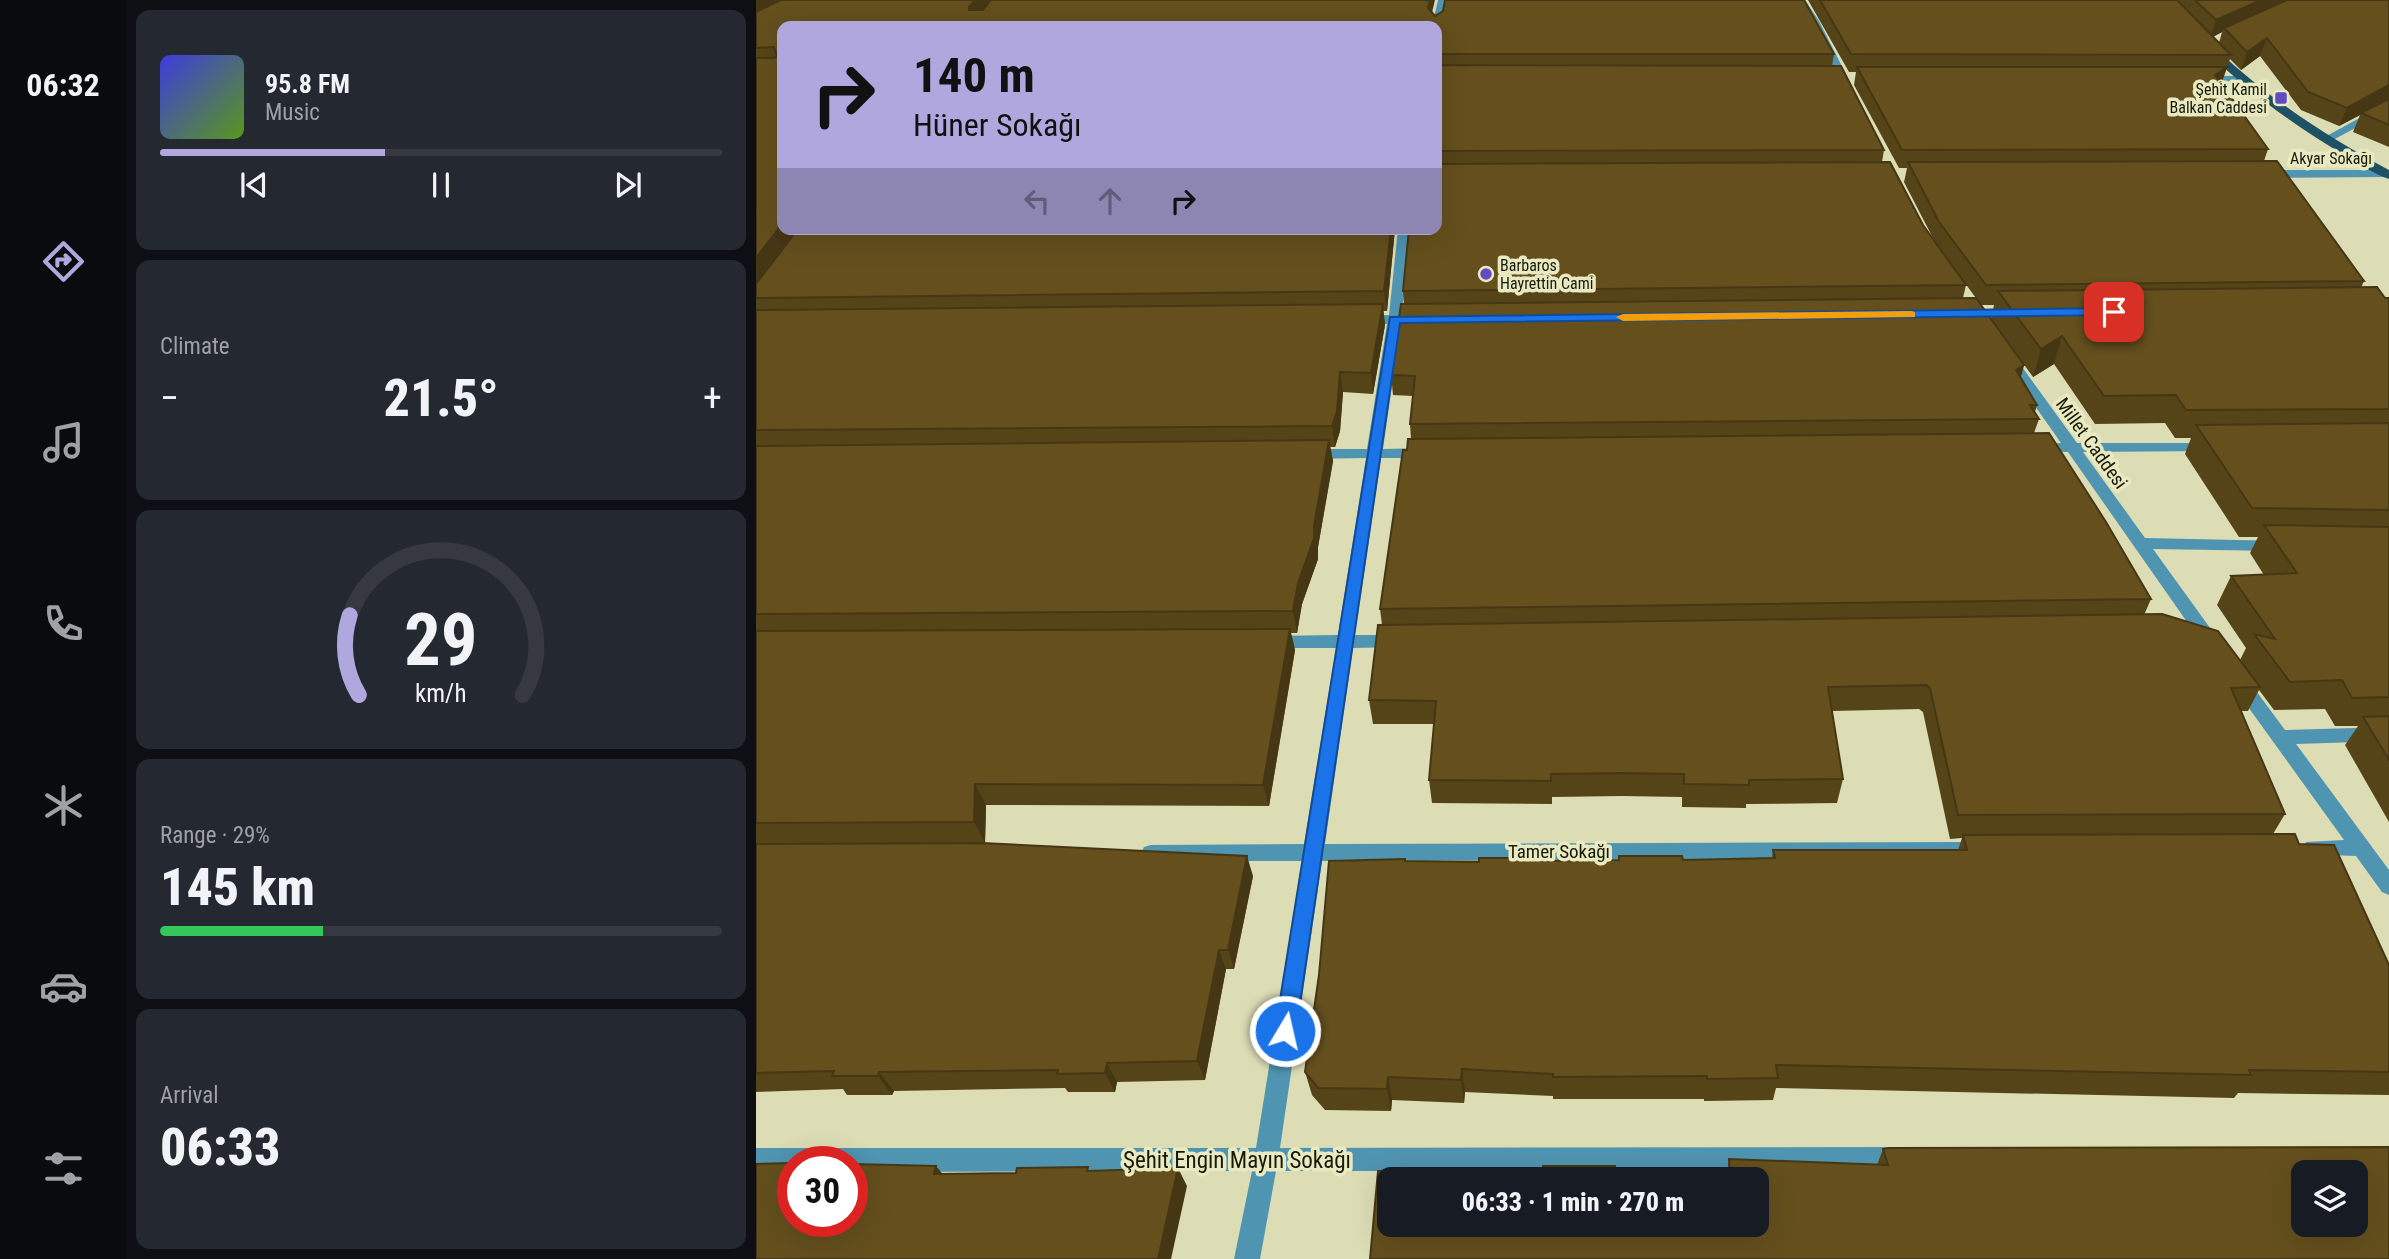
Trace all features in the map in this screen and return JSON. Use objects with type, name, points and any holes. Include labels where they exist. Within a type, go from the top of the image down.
[{"type":"main road","points":[[2206,45],[2240,79],[2326,139],[2387,174]]},
{"type":"street","points":[[1438,21],[1443,0]]},
{"type":"street","points":[[1800,0],[1814,21],[1855,103]]},
{"type":"street","points":[[2206,45],[2218,39]]},
{"type":"street","points":[[2186,79],[2240,79]]},
{"type":"street","points":[[2326,139],[2389,105]]},
{"type":"street","name":"Akyar Sokağı","points":[[2248,174],[2387,174]]},
{"type":"street","points":[[1247,1259],[1266,1160],[1395,319],[1403,235]]},
{"type":"street","points":[[1353,320],[1436,319]]},
{"type":"street","name":"Millet Caddesi","points":[[1999,345],[2201,629],[2389,886]]},
{"type":"street","points":[[2016,448],[2224,446]]},
{"type":"street","points":[[1292,454],[1444,453]]},
{"type":"street","points":[[2140,543],[2292,545]]},
{"type":"street","points":[[2174,630],[2201,629]]},
{"type":"street","points":[[1249,642],[1414,640]]},
{"type":"street","points":[[2281,737],[2389,734]]},
{"type":"street","points":[[2292,848],[2362,848]]},
{"type":"street","name":"Tamer Sokağı","points":[[1132,853],[1998,849]]},
{"type":"street","name":"Şehit Engin Mayın Sokağı","points":[[756,1160],[1931,1159]]},
{"type":"building","points":[[781,0],[975,0],[969,10],[983,10],[991,0],[1430,0],[1428,8],[1435,16],[1443,11],[1445,0],[1804,0],[1834,54],[1442,54],[1442,21],[777,21],[777,56],[774,47],[756,48],[756,12]]},
{"type":"building","points":[[1820,0],[2177,0],[2231,55],[1851,54]]},
{"type":"building","points":[[2195,0],[2261,0],[2216,20]]},
{"type":"building","points":[[2287,0],[2389,0],[2389,85],[2347,108],[2308,92],[2267,38],[2247,52],[2224,28]]},
{"type":"building","points":[[777,56],[777,231],[756,258],[756,58]]},
{"type":"building","points":[[1442,65],[1841,66],[1884,150],[1442,151]]},
{"type":"building","points":[[1857,67],[2227,67],[2215,75],[2268,149],[1902,150]]},
{"type":"building","points":[[2389,99],[2389,125],[2361,113]]},
{"type":"building","points":[[2277,161],[2364,281],[1986,285],[1939,222],[1908,162]]},
{"type":"building","points":[[1890,162],[1923,225],[1966,285],[1403,291],[1408,235],[1442,235],[1442,164]]},
{"type":"building","points":[[793,235],[1390,235],[1384,291],[756,298],[756,284]]},
{"type":"building","points":[[2377,287],[2385,298],[2389,298],[2389,409],[2186,410],[2176,395],[2104,396],[2062,336],[2041,349],[1998,291]]},
{"type":"building","points":[[1976,298],[2024,365],[2016,370],[2037,405],[2030,405],[2039,419],[1410,424],[1415,376],[1391,375],[1401,304]]},
{"type":"building","points":[[1383,304],[1371,373],[1340,372],[1337,411],[1332,426],[756,430],[756,310]]},
{"type":"building","points":[[2389,423],[2389,510],[2252,508],[2196,425]]},
{"type":"building","points":[[2049,433],[2151,599],[1380,609],[1403,450],[1407,450],[1408,439]]},
{"type":"building","points":[[1329,440],[1314,538],[1298,583],[1293,611],[756,614],[756,446]]},
{"type":"building","points":[[2264,525],[2389,527],[2389,697],[2352,698],[2342,680],[2290,682],[2254,634],[2275,639],[2231,576],[2297,573]]},
{"type":"building","points":[[2162,614],[2218,631],[2260,687],[2231,688],[2285,814],[1958,815],[1930,688],[1926,685],[1828,687],[1843,779],[1749,780],[1749,785],[1684,784],[1684,774],[1623,773],[1551,774],[1551,781],[1429,780],[1436,701],[1369,700],[1378,625]]},
{"type":"building","points":[[1290,629],[1263,785],[975,784],[974,822],[756,823],[756,631]]},
{"type":"building","points":[[2389,716],[2389,760],[2363,717]]},
{"type":"building","points":[[2295,834],[2299,844],[2334,845],[2389,965],[2389,1072],[2249,1070],[2251,1075],[1776,1065],[1778,1078],[1707,1079],[1707,1076],[1553,1077],[1553,1074],[1462,1069],[1461,1080],[1388,1077],[1387,1089],[1318,1088],[1305,1072],[1319,975],[1329,861],[1405,859],[1479,862],[1479,858],[1619,860],[1619,856],[1682,856],[1683,860],[1775,858],[1773,850],[1967,850],[1963,835]]},
{"type":"building","points":[[982,843],[1247,856],[1228,950],[1219,950],[1197,1061],[1107,1063],[1105,1073],[1057,1074],[1058,1070],[879,1072],[878,1076],[832,1076],[834,1071],[756,1073],[756,844]]},
{"type":"building","points":[[2389,1147],[2389,1259],[1370,1259],[1377,1182],[1377,1237],[1769,1237],[1769,1167],[1730,1167],[1729,1159],[1888,1165],[1883,1149]]},
{"type":"building","points":[[777,1163],[777,1237],[868,1237],[868,1164],[936,1166],[934,1174],[1016,1173],[1017,1168],[1088,1167],[1087,1171],[1178,1168],[1158,1259],[756,1259],[756,1164]]},
{"type":"building","points":[[1543,1166],[1615,1167],[1543,1167]]},
{"type":"slow traffic","points":[[1623,317],[1911,315]]},
{"type":"place","name":"Şehit Kamil Balkan Caddesi","points":[[2281,98]]},
{"type":"place","name":"Barbaros Hayrettin Cami","points":[[1486,274]]},
{"type":"route","points":[[1285,1031],[1395,319],[2114,312]]}]
